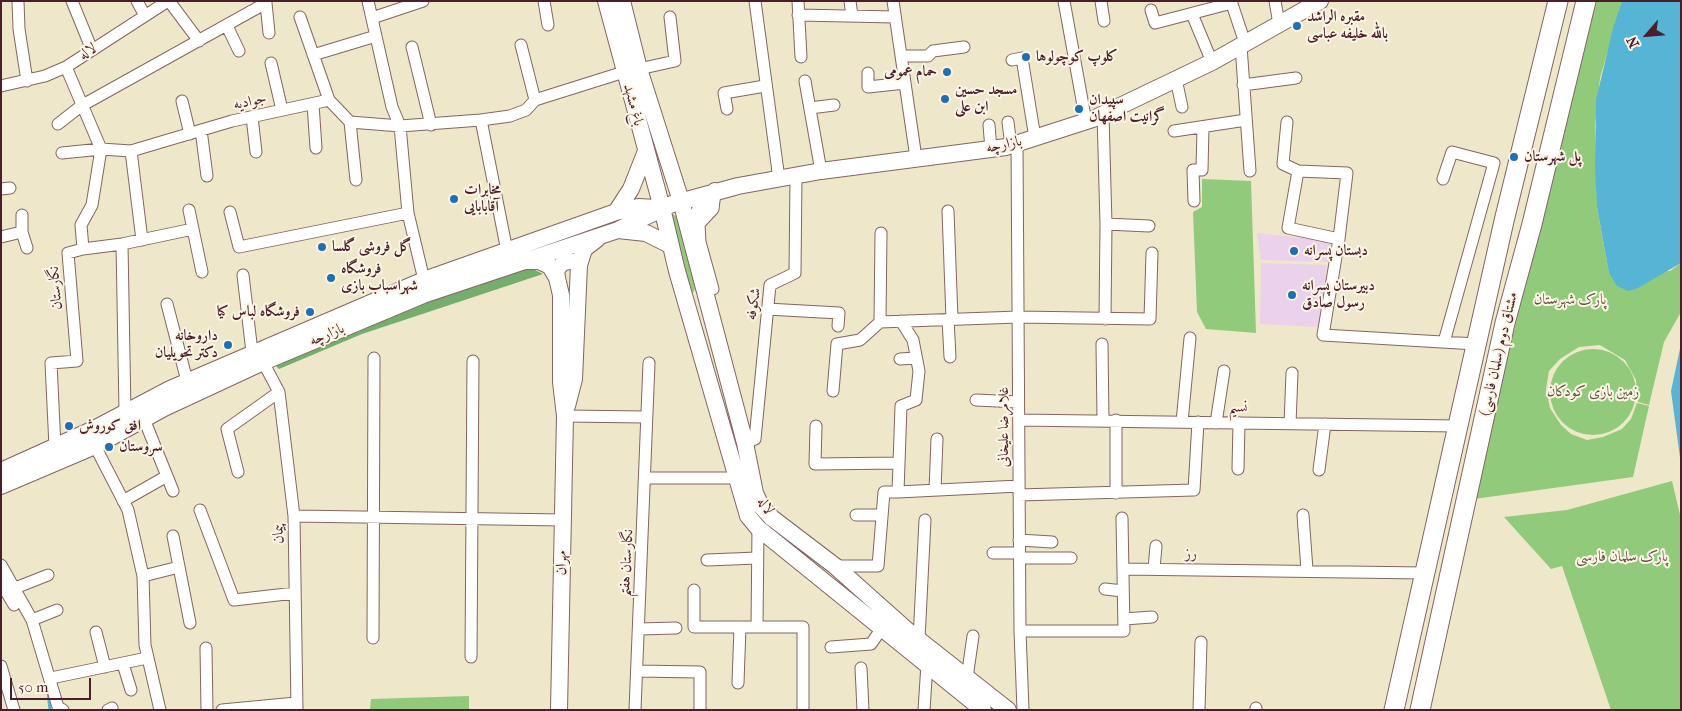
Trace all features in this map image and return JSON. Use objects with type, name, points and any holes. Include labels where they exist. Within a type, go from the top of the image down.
[{"type":"main road","name":"باغ مشهد","points":[[606,1],[681,201]]},
{"type":"main road","name":"باغ مشهد","points":[[622,1],[646,151],[662,208]]},
{"type":"main road","name":"بازارچه","points":[[1,486],[95,446],[144,419],[192,384],[423,295],[618,230],[662,208],[715,191],[821,171],[1014,145],[1086,122],[1212,62],[1320,1]]},
{"type":"main road","name":"مشتاق دوم (سلمان فارسی)","points":[[1420,710],[1505,323],[1532,224],[1586,1]]},
{"type":"main road","name":"مشتاق دوم (سلمان فارسی)","points":[[1394,710],[1457,426],[1555,4]]},
{"type":"main road","points":[[616,212],[631,188],[646,151]]},
{"type":"main road","points":[[691,239],[700,210],[715,191]]},
{"type":"main road","name":"لاله","points":[[681,201],[691,239],[710,294],[756,493],[762,506],[772,518],[835,566],[918,639],[967,678],[980,701]]},
{"type":"main road","name":"بازارچه","points":[[258,357],[424,280],[616,212],[638,207],[662,208]]},
{"type":"main road","name":"لاله","points":[[662,208],[686,305],[748,516],[758,528],[927,664],[980,701],[1008,710]]},
{"type":"main road","points":[[618,230],[646,233],[670,245]]},
{"type":"main road","name":"مهران","points":[[565,416],[574,379],[579,265],[584,249],[600,236]]},
{"type":"main road","points":[[524,262],[539,261],[550,266],[557,278]]},
{"type":"main road","name":"مهران","points":[[557,278],[561,295],[561,382],[565,416],[559,710]]},
{"type":"main road","points":[[686,305],[710,294]]},
{"type":"main road","name":"بازارچه","points":[[1,471],[55,447],[125,412],[173,396]]},
{"type":"street","points":[[18,1],[19,29],[27,81]]},
{"type":"street","points":[[72,1],[92,50]]},
{"type":"street","points":[[138,1],[145,16]]},
{"type":"street","points":[[168,1],[199,41]]},
{"type":"street","name":"لاله","points":[[1,86],[27,81],[66,67],[168,1]]},
{"type":"street","points":[[368,1],[392,107],[400,126],[408,213],[424,280]]},
{"type":"street","points":[[372,18],[424,1]]},
{"type":"street","points":[[544,1],[548,25]]},
{"type":"street","points":[[755,1],[778,179]]},
{"type":"street","points":[[798,1],[801,57]]},
{"type":"street","points":[[850,1],[852,16]]},
{"type":"street","points":[[893,1],[916,158]]},
{"type":"street","points":[[1064,1],[1086,122]]},
{"type":"street","points":[[1101,1],[1104,21]]},
{"type":"street","points":[[1275,1],[1279,24]]},
{"type":"street","points":[[1151,10],[1155,23],[1231,2],[1243,44],[1243,85],[1250,171]]},
{"type":"street","points":[[58,124],[81,106],[266,3],[269,33]]},
{"type":"street","points":[[1192,14],[1212,62]]},
{"type":"street","points":[[798,15],[895,17]]},
{"type":"street","points":[[300,17],[329,100],[350,122],[356,180]]},
{"type":"street","points":[[350,122],[400,126],[431,125],[510,116],[526,110],[534,100],[632,70],[675,61],[670,17]]},
{"type":"street","points":[[227,26],[239,51]]},
{"type":"street","points":[[313,55],[376,36]]},
{"type":"street","points":[[521,45],[534,100]]},
{"type":"street","points":[[412,47],[431,125]]},
{"type":"street","points":[[901,56],[928,56],[933,51],[964,47]]},
{"type":"street","points":[[1012,60],[1022,58],[1035,138]]},
{"type":"street","points":[[271,63],[282,110]]},
{"type":"street","points":[[66,67],[81,106],[101,149],[92,205],[81,224],[83,249],[122,244],[193,229]]},
{"type":"street","points":[[868,73],[868,87],[905,83]]},
{"type":"street","points":[[1243,85],[1296,78]]},
{"type":"street","points":[[1176,79],[1182,106]]},
{"type":"street","points":[[805,81],[821,171]]},
{"type":"street","points":[[727,109],[724,93],[765,86]]},
{"type":"street","name":"جوادیه","points":[[62,153],[101,149],[132,151],[252,117],[329,100]]},
{"type":"street","points":[[182,101],[196,132],[207,176]]},
{"type":"street","points":[[313,104],[316,148]]},
{"type":"street","points":[[810,108],[834,105]]},
{"type":"street","points":[[1104,114],[1105,318]]},
{"type":"street","points":[[252,117],[256,152]]},
{"type":"street","points":[[481,120],[507,251]]},
{"type":"street","points":[[1174,131],[1246,120]]},
{"type":"street","name":"غلامرضا علیخانی","points":[[1008,122],[1014,145],[1018,317],[1020,631],[1023,710]]},
{"type":"street","points":[[1287,122],[1283,164],[1298,171],[1347,174],[1339,239],[1323,335],[1476,344]]},
{"type":"street","points":[[989,125],[991,149]]},
{"type":"street","points":[[1194,201],[1193,170],[1202,170],[1203,127]]},
{"type":"street","points":[[132,151],[142,240]]},
{"type":"street","points":[[1444,179],[1452,152],[1494,163],[1444,342]]},
{"type":"street","points":[[1298,171],[1288,228],[1339,239]]},
{"type":"street","name":"شکوفه","points":[[745,443],[756,440],[770,285],[796,273],[796,176]]},
{"type":"street","points":[[710,294],[700,242],[700,224],[713,209],[715,191]]},
{"type":"street","points":[[189,210],[202,272]]},
{"type":"street","points":[[948,211],[950,357]]},
{"type":"street","points":[[230,212],[239,247],[408,213]]},
{"type":"street","points":[[22,215],[22,232],[27,248]]},
{"type":"street","points":[[1106,224],[1149,226]]},
{"type":"street","points":[[1,237],[22,232]]},
{"type":"street","points":[[880,322],[881,232]]},
{"type":"street","points":[[122,244],[125,412]]},
{"type":"street","name":"نگارستان","points":[[55,447],[52,363],[77,360],[68,253],[83,249]]},
{"type":"street","points":[[834,392],[837,344],[860,340],[880,322],[1018,317],[1150,319],[1152,253]]},
{"type":"street","points":[[557,278],[558,269],[563,263],[572,261],[579,265]]},
{"type":"street","points":[[243,275],[258,357]]},
{"type":"street","points":[[167,304],[192,384]]},
{"type":"street","points":[[767,309],[840,313],[838,326]]},
{"type":"street","points":[[898,492],[901,406],[916,400],[919,371],[913,340],[901,321]]},
{"type":"street","points":[[1182,422],[1190,338]]},
{"type":"street","points":[[1102,344],[1103,420]]},
{"type":"street","name":"پیمان","points":[[258,357],[279,392],[294,516],[296,706]]},
{"type":"street","points":[[373,638],[374,358]]},
{"type":"street","points":[[900,359],[916,358]]},
{"type":"street","points":[[471,657],[473,361]]},
{"type":"street","name":"نگارستان هفتم","points":[[635,710],[646,417],[650,363]]},
{"type":"street","points":[[1216,423],[1224,371]]},
{"type":"street","points":[[1290,424],[1292,373]]},
{"type":"street","points":[[238,472],[227,429],[279,392]]},
{"type":"street","points":[[976,400],[1018,402]]},
{"type":"street","points":[[565,416],[646,417]]},
{"type":"street","points":[[144,419],[173,491]]},
{"type":"street","name":"نسیم","points":[[1019,420],[1457,426]]},
{"type":"street","points":[[1116,420],[1116,493]]},
{"type":"street","points":[[835,566],[878,566],[884,492],[935,490],[1116,493],[1194,490],[1198,422]]},
{"type":"street","points":[[1238,469],[1239,423]]},
{"type":"street","points":[[1319,470],[1325,424]]},
{"type":"street","points":[[816,426],[815,464],[899,463]]},
{"type":"street","points":[[935,490],[937,439]]},
{"type":"street","points":[[95,446],[128,510],[143,576],[144,646],[160,710]]},
{"type":"street","points":[[123,501],[167,476]]},
{"type":"street","points":[[645,478],[736,478]]},
{"type":"street","points":[[200,510],[234,600],[295,594]]},
{"type":"street","points":[[856,514],[882,515]]},
{"type":"street","points":[[1303,515],[1307,570]]},
{"type":"street","points":[[294,516],[563,520]]},
{"type":"street","points":[[1020,631],[1124,631],[1122,518]]},
{"type":"street","points":[[918,639],[925,520]]},
{"type":"street","points":[[756,627],[758,528]]},
{"type":"street","points":[[173,536],[190,623]]},
{"type":"street","points":[[1019,540],[1052,542]]},
{"type":"street","points":[[1154,569],[1156,546]]},
{"type":"street","points":[[993,553],[1071,558]]},
{"type":"street","points":[[707,560],[758,558]]},
{"type":"street","points":[[1,565],[16,588],[32,620],[60,708]]},
{"type":"street","points":[[143,576],[179,567]]},
{"type":"street","name":"رز","points":[[1123,568],[1424,573]]},
{"type":"street","points":[[16,588],[48,575]]},
{"type":"street","points":[[1,583],[14,605]]},
{"type":"street","points":[[1105,589],[1123,591]]},
{"type":"street","points":[[694,590],[694,626],[803,627],[803,710]]},
{"type":"street","points":[[32,620],[57,610]]},
{"type":"street","points":[[1124,619],[1152,617]]},
{"type":"street","points":[[738,684],[740,627]]},
{"type":"street","points":[[639,629],[676,628]]},
{"type":"street","points":[[831,647],[871,644],[882,628]]},
{"type":"street","points":[[96,632],[105,667]]},
{"type":"street","points":[[967,678],[973,636]]},
{"type":"street","points":[[1198,710],[1201,642]]},
{"type":"street","points":[[206,648],[207,710]]},
{"type":"street","points":[[51,678],[147,658]]},
{"type":"street","points":[[123,664],[131,690]]},
{"type":"street","points":[[924,710],[927,664]]},
{"type":"street","points":[[1,666],[14,710]]},
{"type":"street","points":[[861,668],[863,710]]},
{"type":"street","points":[[637,671],[700,672],[700,710]]},
{"type":"street","points":[[222,710],[296,706]]},
{"type":"shaded area","name":"دبستان پسرانه","points":[[1257,233],[1331,241],[1328,262],[1261,260]]},
{"type":"shaded area","name":"دبیرستان پسرانه رسول صادق","points":[[1261,263],[1327,265],[1319,327],[1260,324]]},
{"type":"green space","name":"پارک شهرستان","points":[[1592,1],[1622,1],[1600,78],[1595,125],[1597,207],[1609,273],[1670,271],[1681,263],[1681,312],[1664,342],[1649,405],[1638,402],[1636,380],[1625,360],[1600,345],[1579,347],[1560,359],[1549,371],[1546,389],[1550,408],[1561,425],[1571,434],[1587,440],[1603,437],[1622,429],[1631,419],[1637,403],[1649,406],[1633,477],[1474,499]]},
{"type":"green space","points":[[1202,179],[1251,181],[1256,333],[1206,329],[1197,312],[1193,212],[1202,207]]},
{"type":"green space","points":[[671,213],[676,216],[683,234],[695,289],[691,296]]},
{"type":"green space","points":[[527,266],[543,274],[362,334],[279,369],[271,361],[313,342]]},
{"type":"green space","name":"زمین بازی کودکان","points":[[1593,349],[1609,353],[1623,362],[1632,376],[1636,392],[1632,408],[1623,422],[1609,431],[1593,435],[1577,431],[1563,422],[1554,408],[1550,392],[1554,376],[1563,362],[1577,353]]},
{"type":"green space","name":"پارک سلمان فارسی","points":[[1672,481],[1681,519],[1681,710],[1611,710],[1562,566],[1551,569],[1504,517],[1567,510]]},
{"type":"green space","points":[[469,696],[469,710],[370,710],[371,699]]},
{"type":"water","points":[[1622,1],[1681,1],[1681,263],[1638,288],[1628,291],[1617,286],[1609,273],[1597,207],[1595,168],[1596,100],[1613,28]]},
{"type":"water","points":[[1681,344],[1681,465],[1671,391]]},
{"type":"waterway","points":[[48,691],[50,710]]},
{"type":"place","name":"مقبره الراشد بالله خلیفه عباسی","points":[[1297,26]]},
{"type":"place","name":"کلوپ کوچولوها","points":[[1026,57]]},
{"type":"place","name":"حمام عمومی","points":[[947,72]]},
{"type":"place","name":"مسجد حسین ابن علی","points":[[945,99]]},
{"type":"place","name":"سپیدان گرانیت اصفهان","points":[[1079,109]]},
{"type":"place","name":"پل شهرستان","points":[[1514,157]]},
{"type":"place","name":"مخابرات آقابابایی","points":[[454,199]]},
{"type":"place","name":"گل فروشی گلسا","points":[[322,247]]},
{"type":"place","name":"دبستان پسرانه","points":[[1294,251]]},
{"type":"place","name":"فروشگاه شهراسباب بازی","points":[[331,278]]},
{"type":"place","name":"دبیرستان پسرانه رسول صادق","points":[[1292,295]]},
{"type":"place","name":"فروشگاه لباس کیا","points":[[310,312]]},
{"type":"place","name":"داروخانه دکتر تحویلیان","points":[[228,345]]},
{"type":"place","name":"افق کوروش","points":[[69,426]]},
{"type":"place","name":"سروستان","points":[[109,447]]}]
